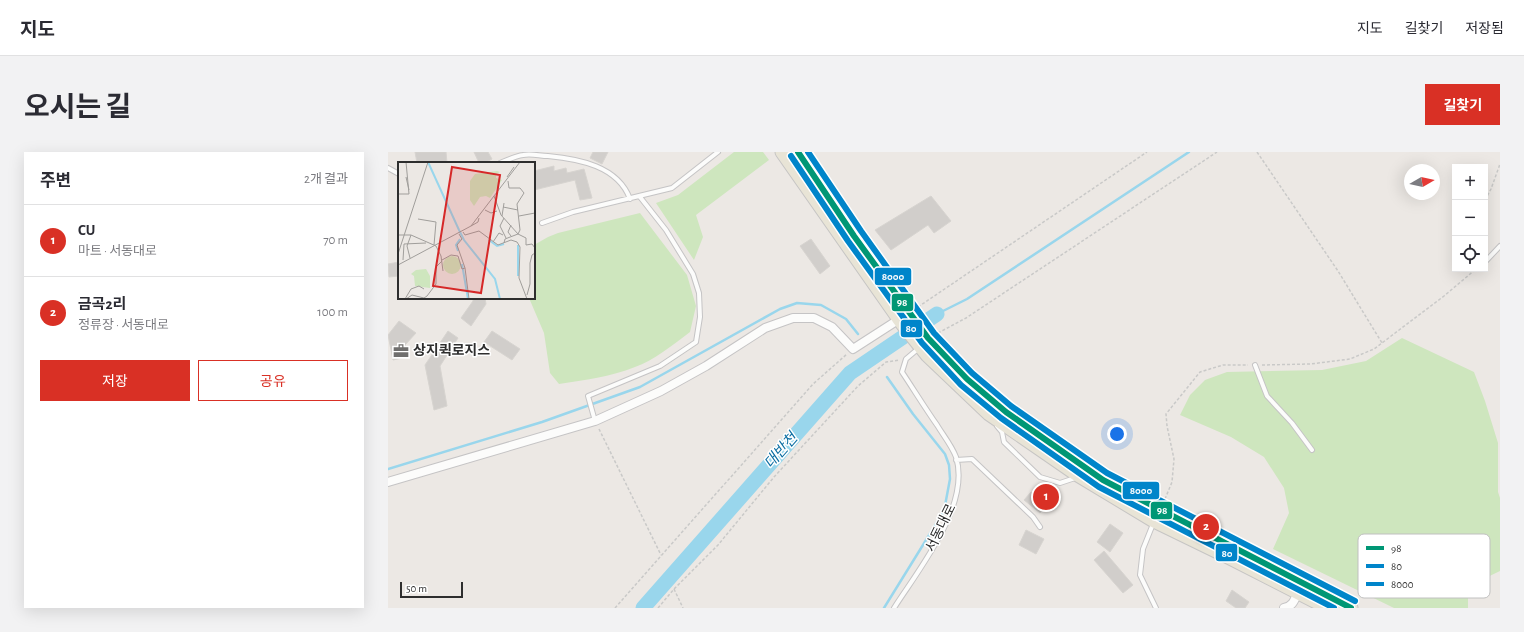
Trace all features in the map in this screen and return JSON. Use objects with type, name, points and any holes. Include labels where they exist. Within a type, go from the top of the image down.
[{"type":"main road","points":[[782,152],[906,320],[923,340],[940,352],[967,379],[1006,412],[1103,480],[1208,532],[1300,588],[1328,608]]},
{"type":"main road","points":[[798,152],[854,236],[906,320]]},
{"type":"main road","points":[[923,340],[927,355],[989,414],[1080,476],[1154,521],[1226,556],[1351,608]]},
{"type":"street","points":[[388,482],[595,421],[668,387],[706,366],[765,328],[793,318],[814,318],[832,326],[853,348],[906,320]]},
{"type":"street","points":[[1284,608],[1289,607],[1295,600],[1300,588]]},
{"type":"lane","points":[[542,223],[573,212],[672,188],[718,152]]},
{"type":"lane","points":[[502,162],[519,154],[524,154],[589,163],[611,173],[626,189],[630,199]]},
{"type":"lane","points":[[388,168],[398,173]]},
{"type":"lane","points":[[595,421],[588,396],[660,366],[696,342],[700,317],[699,293],[693,274],[666,230],[640,196]]},
{"type":"lane","points":[[1488,259],[1500,246]]},
{"type":"lane","points":[[906,359],[923,340]]},
{"type":"lane","name":"서동대로","points":[[894,608],[934,546],[953,510],[958,491],[959,472],[955,456],[943,434],[902,372],[906,359]]},
{"type":"lane","points":[[1255,365],[1267,396],[1292,423],[1312,450]]},
{"type":"lane","points":[[989,414],[1002,432],[1004,442],[1040,477],[1060,483],[1080,476]]},
{"type":"lane","points":[[956,460],[972,460],[1033,517],[1040,527]]},
{"type":"lane","points":[[1154,521],[1143,549],[1140,575],[1156,608]]},
{"type":"path","points":[[906,320],[1147,152]]},
{"type":"path","points":[[923,340],[966,318],[1217,152]]},
{"type":"path","points":[[1257,152],[1338,271],[1382,343]]},
{"type":"path","points":[[1488,194],[1500,164]]},
{"type":"path","points":[[1158,508],[1167,497],[1172,482],[1174,459],[1166,414],[1200,372],[1223,365],[1310,364],[1350,359],[1374,349],[1444,296],[1472,272]]},
{"type":"path","points":[[615,608],[660,555],[813,384],[853,348]]},
{"type":"path","points":[[658,608],[674,589],[718,545],[774,477],[858,386],[886,362],[906,359]]},
{"type":"path","points":[[595,421],[660,555]]},
{"type":"path","points":[[674,589],[683,608]]},
{"type":"green space","points":[[734,152],[763,152],[769,160],[696,215],[703,237],[694,260],[656,203],[678,195]]},
{"type":"green space","points":[[640,213],[687,275],[696,306],[690,332],[656,356],[635,367],[607,376],[559,384],[550,373],[544,333],[529,299],[535,299],[535,244],[558,233]]},
{"type":"green space","points":[[1402,338],[1474,372],[1498,443],[1500,571],[1490,576],[1490,534],[1358,534],[1358,590],[1273,549],[1289,513],[1284,488],[1264,457],[1231,437],[1180,415],[1190,395],[1205,380],[1227,372],[1322,370],[1366,361]]},
{"type":"green space","points":[[1373,598],[1468,598],[1468,608],[1394,608]]},
{"type":"building","points":[[415,152],[446,152],[447,162],[417,162]]},
{"type":"building","points":[[474,152],[488,152],[492,159],[487,162],[479,162]]},
{"type":"building","points":[[593,152],[608,152],[602,164],[590,158]]},
{"type":"building","points":[[554,166],[554,171],[566,168],[567,173],[584,169],[592,198],[580,200],[575,180],[535,190],[535,171]]},
{"type":"building","points":[[931,196],[951,221],[934,233],[928,225],[891,250],[875,230]]},
{"type":"building","points":[[811,239],[830,266],[820,274],[800,246]]},
{"type":"building","points":[[398,262],[398,276],[389,277],[388,264]]},
{"type":"building","points":[[473,299],[485,299],[486,304],[471,326],[461,318]]},
{"type":"building","points":[[399,321],[416,333],[405,345],[407,357],[393,360],[388,335]]},
{"type":"building","points":[[448,331],[458,338],[440,366],[447,406],[434,410],[425,365]]},
{"type":"building","points":[[492,331],[520,349],[512,360],[484,342]]},
{"type":"building","points":[[1045,488],[1054,495],[1040,513],[1024,500],[1031,492],[1037,497]]},
{"type":"building","points":[[1110,524],[1123,533],[1110,552],[1097,542]]},
{"type":"building","points":[[1026,530],[1044,539],[1036,554],[1019,545]]},
{"type":"building","points":[[1104,551],[1133,585],[1123,593],[1094,560]]},
{"type":"building","points":[[1232,590],[1249,602],[1245,608],[1236,608],[1226,601]]},
{"type":"waterway","points":[[937,314],[967,299],[1189,152]]},
{"type":"waterway","points":[[388,469],[542,422],[640,387],[780,309],[797,303],[821,305],[846,319],[858,334]]},
{"type":"waterway","name":"대반천","points":[[643,608],[850,373],[937,314]]},
{"type":"waterway","points":[[884,608],[944,511],[950,479],[949,465],[945,454],[913,414],[887,377]]},
{"type":"transit line","name":"98","points":[[798,152],[854,236],[928,338],[967,379],[1006,412],[1103,480],[1351,608]]},
{"type":"transit line","name":"8000","points":[[808,152],[861,231],[934,333],[972,373],[1011,406],[1107,473],[1355,601]]},
{"type":"transit line","name":"80","points":[[791,156],[848,241],[922,343],[961,385],[1001,418],[1099,487],[1334,608]]},
{"type":"place","name":"상지퀵로지스","points":[[401,351]]},
{"type":"place","name":"CU","points":[[1046,497]]},
{"type":"place","name":"금곡2리","points":[[1206,527]]}]
